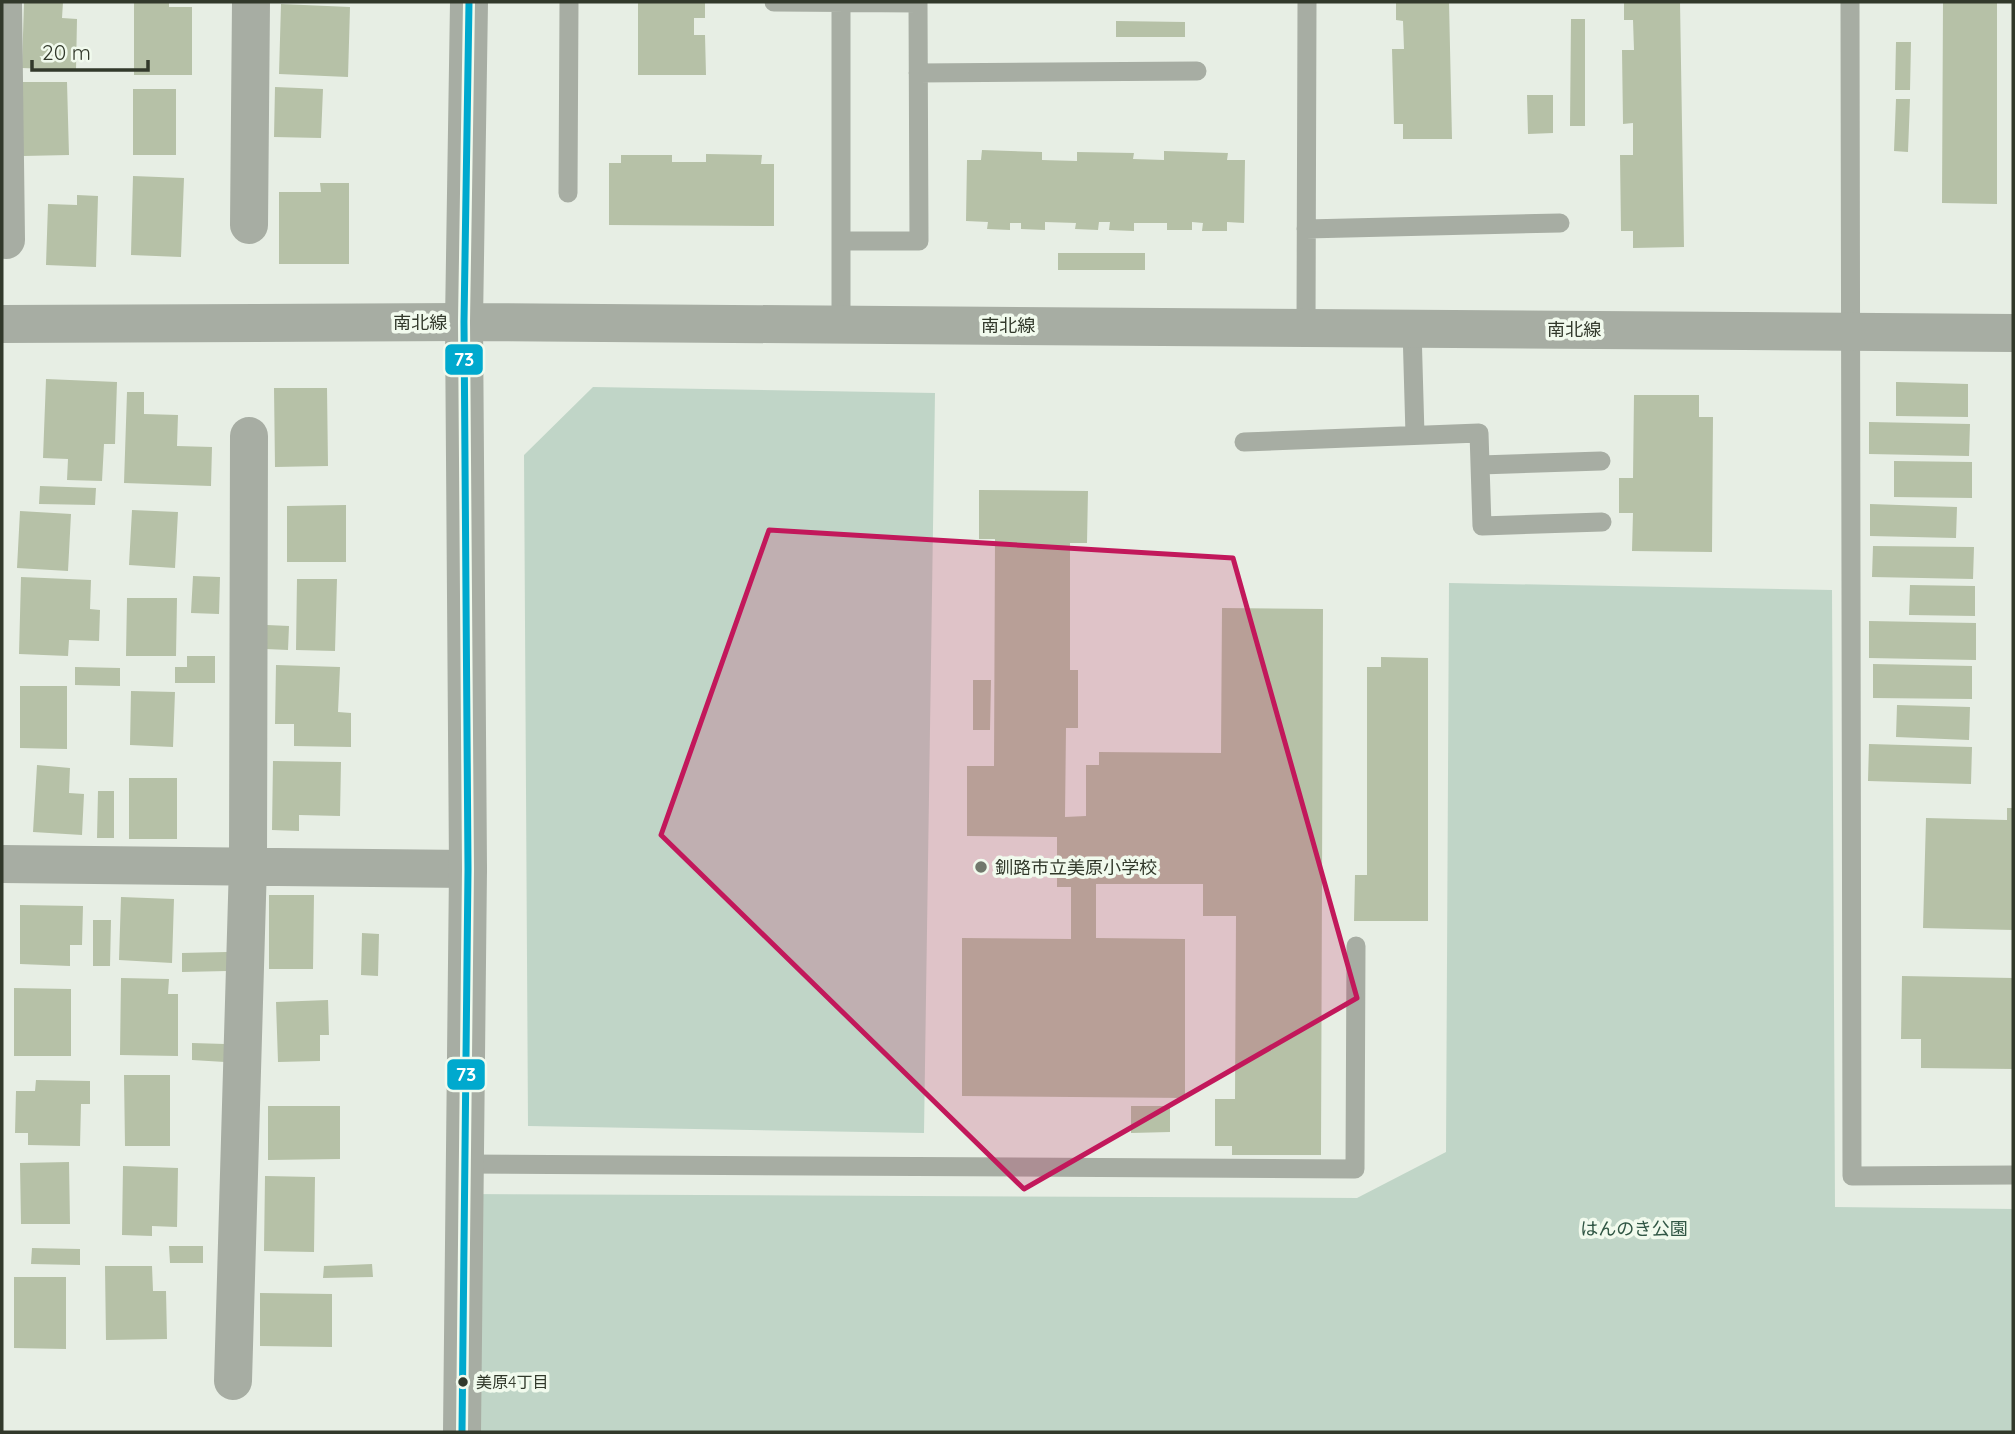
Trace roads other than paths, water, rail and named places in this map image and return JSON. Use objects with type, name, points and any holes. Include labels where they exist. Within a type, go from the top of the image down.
[{"type":"street","points":[[3,2],[6,240]]},
{"type":"street","points":[[248,225],[251,2]]},
{"type":"street","points":[[462,1432],[468,869],[464,322],[469,2]]},
{"type":"street","name":"南北線","points":[[2,324],[464,322],[2013,333]]},
{"type":"street","points":[[233,1381],[248,864],[249,436]]},
{"type":"street","points":[[2,864],[248,864],[468,869]]},
{"type":"lane","points":[[568,193],[569,2]]},
{"type":"lane","points":[[774,2],[918,3],[919,240],[841,241]]},
{"type":"lane","points":[[841,2],[841,324]]},
{"type":"lane","points":[[1306,327],[1307,2]]},
{"type":"lane","points":[[1850,2],[1852,1176],[2013,1175]]},
{"type":"lane","points":[[918,73],[1197,71]]},
{"type":"lane","points":[[1306,229],[1560,223]]},
{"type":"lane","points":[[1412,329],[1416,435]]},
{"type":"lane","points":[[1244,442],[1479,433],[1482,526],[1602,522]]},
{"type":"lane","points":[[1480,465],[1601,461]]},
{"type":"lane","points":[[464,1164],[1355,1169],[1356,946]]},
{"type":"place","name":"釧路市立美原小学校","points":[[981,867]]},
{"type":"place","name":"美原4丁目","points":[[463,1382]]},
{"type":"park label","name":"はんのき公園","points":[[1634,1228]]}]
